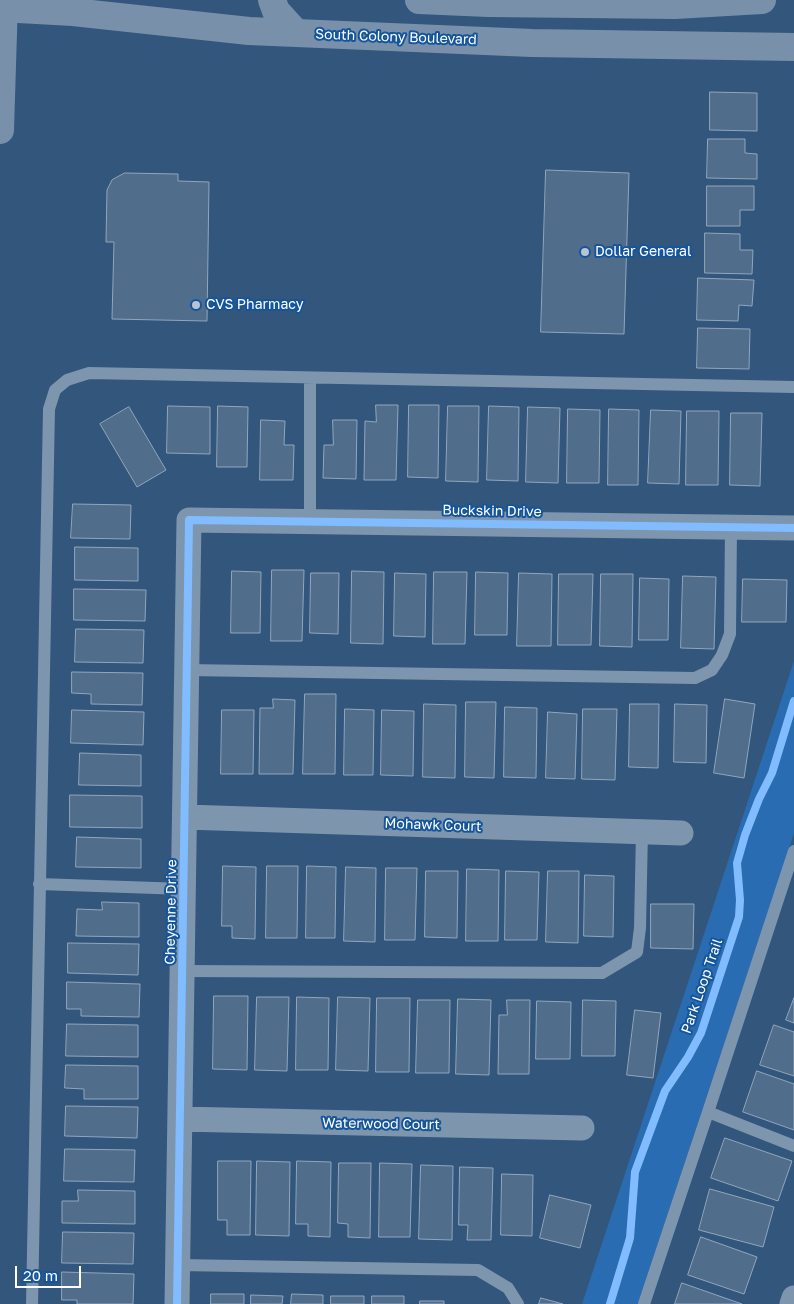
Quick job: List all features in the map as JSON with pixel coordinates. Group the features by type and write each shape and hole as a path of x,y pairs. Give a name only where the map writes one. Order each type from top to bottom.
{"main road":[{"path":"272,0 276,11 296,33"},
{"path":"420,0 675,6 762,0"},
{"path":"486,40 488,3"},
{"path":"0,130 2,6"},
{"name":"South Colony Boulevard","path":"2,6 249,31 532,43 794,47"}],"street":[{"name":"Buckskin Drive","path":"189,520 794,528"},
{"name":"Cheyenne Drive","path":"177,1304 189,520"},
{"name":"Mohawk Court","path":"185,816 681,832"},
{"name":"Waterwood Court","path":"180,1119 582,1128"},
{"path":"792,1304 794,1298"}],"lane":[{"path":"32,1304 49,409 54,390 67,380 89,373 794,387"},
{"path":"310,378 310,522"},
{"path":"187,670 695,678 712,670 722,655 730,634 731,527"},
{"path":"182,971 602,973 637,952 640,928 642,832"},
{"path":"644,1304 794,851"},
{"path":"39,884 184,889"},
{"path":"708,1112 794,1146"},
{"path":"178,1264 478,1270 508,1288 518,1304"}],"shaded area":[{"path":"794,661 794,833 638,1304 582,1304"}],"building":[{"path":"710,92 757,93 757,131 710,130"},
{"path":"708,139 745,139 745,153 757,154 757,179 707,178"},
{"name":"Dollar General","path":"546,170 629,173 624,334 541,332"},
{"name":"CVS Pharmacy","path":"125,173 178,174 178,181 209,182 207,321 112,319 114,242 106,242 107,190 112,180"},
{"path":"707,186 754,186 754,210 740,210 740,226 707,226"},
{"path":"705,233 740,234 740,250 753,250 752,274 705,273"},
{"path":"698,278 754,280 752,306 739,305 738,321 697,320"},
{"path":"698,328 750,329 749,369 697,368"},
{"path":"376,405 398,405 396,480 364,480 365,421 376,422"},
{"path":"409,405 439,405 438,478 408,477"},
{"path":"168,406 210,407 210,454 167,453"},
{"path":"218,406 248,407 247,467 217,467"},
{"path":"448,406 479,406 478,482 446,481"},
{"path":"489,406 519,407 518,481 487,480"},
{"path":"129,407 166,470 137,487 100,424"},
{"path":"528,407 560,408 558,483 526,482"},
{"path":"568,409 600,410 599,483 567,483"},
{"path":"609,409 639,410 638,485 608,485"},
{"path":"651,410 681,411 679,484 648,483"},
{"path":"687,411 719,411 718,485 686,485"},
{"path":"731,413 762,413 760,486 730,485"},
{"path":"261,420 285,421 284,445 294,445 293,480 260,480"},
{"path":"333,420 357,420 356,479 323,478 324,445 333,445"},
{"path":"73,504 131,505 130,539 71,538"},
{"path":"75,547 138,548 138,581 75,580"},
{"path":"272,570 304,570 302,641 271,641"},
{"path":"232,571 261,572 260,633 231,633"},
{"path":"352,571 384,572 383,644 351,643"},
{"path":"434,572 467,572 465,644 433,644"},
{"path":"476,572 508,573 507,635 475,635"},
{"path":"311,573 339,573 338,634 310,633"},
{"path":"395,573 426,574 425,637 394,636"},
{"path":"519,573 552,574 551,646 517,646"},
{"path":"559,574 593,574 591,645 558,645"},
{"path":"601,574 633,574 632,647 600,646"},
{"path":"683,576 716,577 714,649 681,648"},
{"path":"640,578 669,579 668,640 639,640"},
{"path":"743,579 787,580 786,622 742,622"},
{"path":"74,589 146,590 145,621 74,620"},
{"path":"76,629 144,630 143,663 75,662"},
{"path":"72,672 143,673 142,705 91,704 91,694 72,693"},
{"path":"305,694 336,694 335,774 303,774"},
{"path":"273,699 295,700 293,774 259,774 260,708 273,708"},
{"path":"725,699 755,704 744,778 714,773"},
{"path":"466,702 496,702 494,778 465,777"},
{"path":"424,704 456,705 455,778 423,777"},
{"path":"630,704 659,704 658,768 629,767"},
{"path":"675,704 707,705 706,763 674,762"},
{"path":"505,707 537,708 536,778 504,777"},
{"path":"345,709 374,710 373,775 344,775"},
{"path":"583,709 617,709 615,780 582,779"},
{"path":"72,710 144,712 143,745 71,743"},
{"path":"222,710 254,710 253,774 221,774"},
{"path":"382,710 414,711 413,776 381,775"},
{"path":"548,712 577,714 575,779 546,778"},
{"path":"80,753 141,755 141,786 79,785"},
{"path":"70,795 142,796 142,828 70,827"},
{"path":"77,837 141,839 141,868 76,867"},
{"path":"223,866 256,867 255,939 232,938 232,926 222,926"},
{"path":"267,866 298,866 297,938 266,938"},
{"path":"307,866 336,867 335,938 306,938"},
{"path":"346,867 376,868 375,942 344,941"},
{"path":"386,868 417,868 415,940 385,940"},
{"path":"467,869 499,870 498,941 466,941"},
{"path":"426,871 458,871 457,938 425,937"},
{"path":"506,871 539,872 537,940 505,940"},
{"path":"548,871 579,871 578,943 546,942"},
{"path":"585,875 614,876 613,937 584,936"},
{"path":"102,902 139,903 139,937 76,936 77,909 102,910"},
{"path":"651,904 694,904 693,949 651,948"},
{"path":"68,943 139,944 138,975 68,973"},
{"path":"67,982 140,984 139,1017 81,1016 81,1009 67,1009"},
{"path":"214,996 248,996 247,1070 213,1069"},
{"path":"257,997 289,997 287,1071 255,1070"},
{"path":"297,997 329,998 328,1070 296,1070"},
{"path":"338,997 370,998 368,1071 336,1070"},
{"path":"377,998 410,998 409,1072 376,1072"},
{"path":"794,998 794,1023 786,1020"},
{"path":"458,999 491,1000 489,1075 456,1074"},
{"path":"418,1000 450,1000 449,1073 416,1073"},
{"path":"507,1000 530,1000 529,1074 498,1074 499,1015 507,1015"},
{"path":"583,1000 616,1001 615,1056 582,1056"},
{"path":"537,1001 571,1002 570,1059 536,1059"},
{"path":"635,1010 661,1013 653,1078 627,1075"},
{"path":"67,1024 138,1025 138,1057 66,1056"},
{"path":"774,1025 794,1032 794,1076 760,1065"},
{"path":"66,1065 138,1066 138,1099 84,1099 84,1089 65,1088"},
{"path":"757,1071 794,1084 794,1130 743,1112"},
{"path":"66,1106 138,1107 137,1138 65,1136"},
{"path":"725,1138 792,1161 778,1201 711,1178"},
{"path":"65,1149 135,1150 134,1182 64,1181"},
{"path":"218,1161 251,1161 250,1235 227,1235 227,1220 218,1220"},
{"path":"257,1161 290,1162 289,1236 256,1235"},
{"path":"297,1161 331,1162 330,1237 308,1236 308,1224 296,1224"},
{"path":"339,1163 371,1163 370,1238 348,1237 348,1224 338,1223"},
{"path":"380,1163 412,1164 410,1237 379,1237"},
{"path":"421,1165 453,1166 452,1240 419,1239"},
{"path":"460,1167 493,1168 491,1240 467,1240 468,1225 459,1225"},
{"path":"502,1174 533,1175 532,1236 501,1235"},
{"path":"710,1189 774,1207 763,1247 699,1230"},
{"path":"78,1190 135,1191 135,1224 62,1223 62,1201 78,1201"},
{"path":"550,1195 591,1205 580,1248 540,1238"},
{"path":"63,1232 134,1233 133,1264 62,1263"},
{"path":"701,1237 757,1257 744,1294 688,1275"},
{"path":"62,1272 134,1274 133,1304 77,1304 77,1300 62,1300"},
{"path":"682,1283 742,1304 675,1304"},
{"path":"211,1294 244,1294 244,1304 211,1304"},
{"path":"292,1294 323,1295 323,1304 291,1304"},
{"path":"251,1295 283,1296 282,1304 251,1304"},
{"path":"331,1296 364,1296 364,1304 331,1304"},
{"path":"372,1296 404,1296 404,1304 372,1304"},
{"path":"541,1298 563,1304 539,1304"},
{"path":"420,1301 444,1301 444,1304 420,1304"}],"cycle path":[{"path":"177,1304 189,520 794,528"},
{"name":"Park Loop Trail","path":"610,1304 630,1238 635,1172 665,1091 688,1057 701,1033 739,917 740,900 737,863 745,835 759,799 772,773 794,701"}],"place":[{"name":"Dollar General","path":"585,252"},
{"name":"CVS Pharmacy","path":"196,305"}]}
